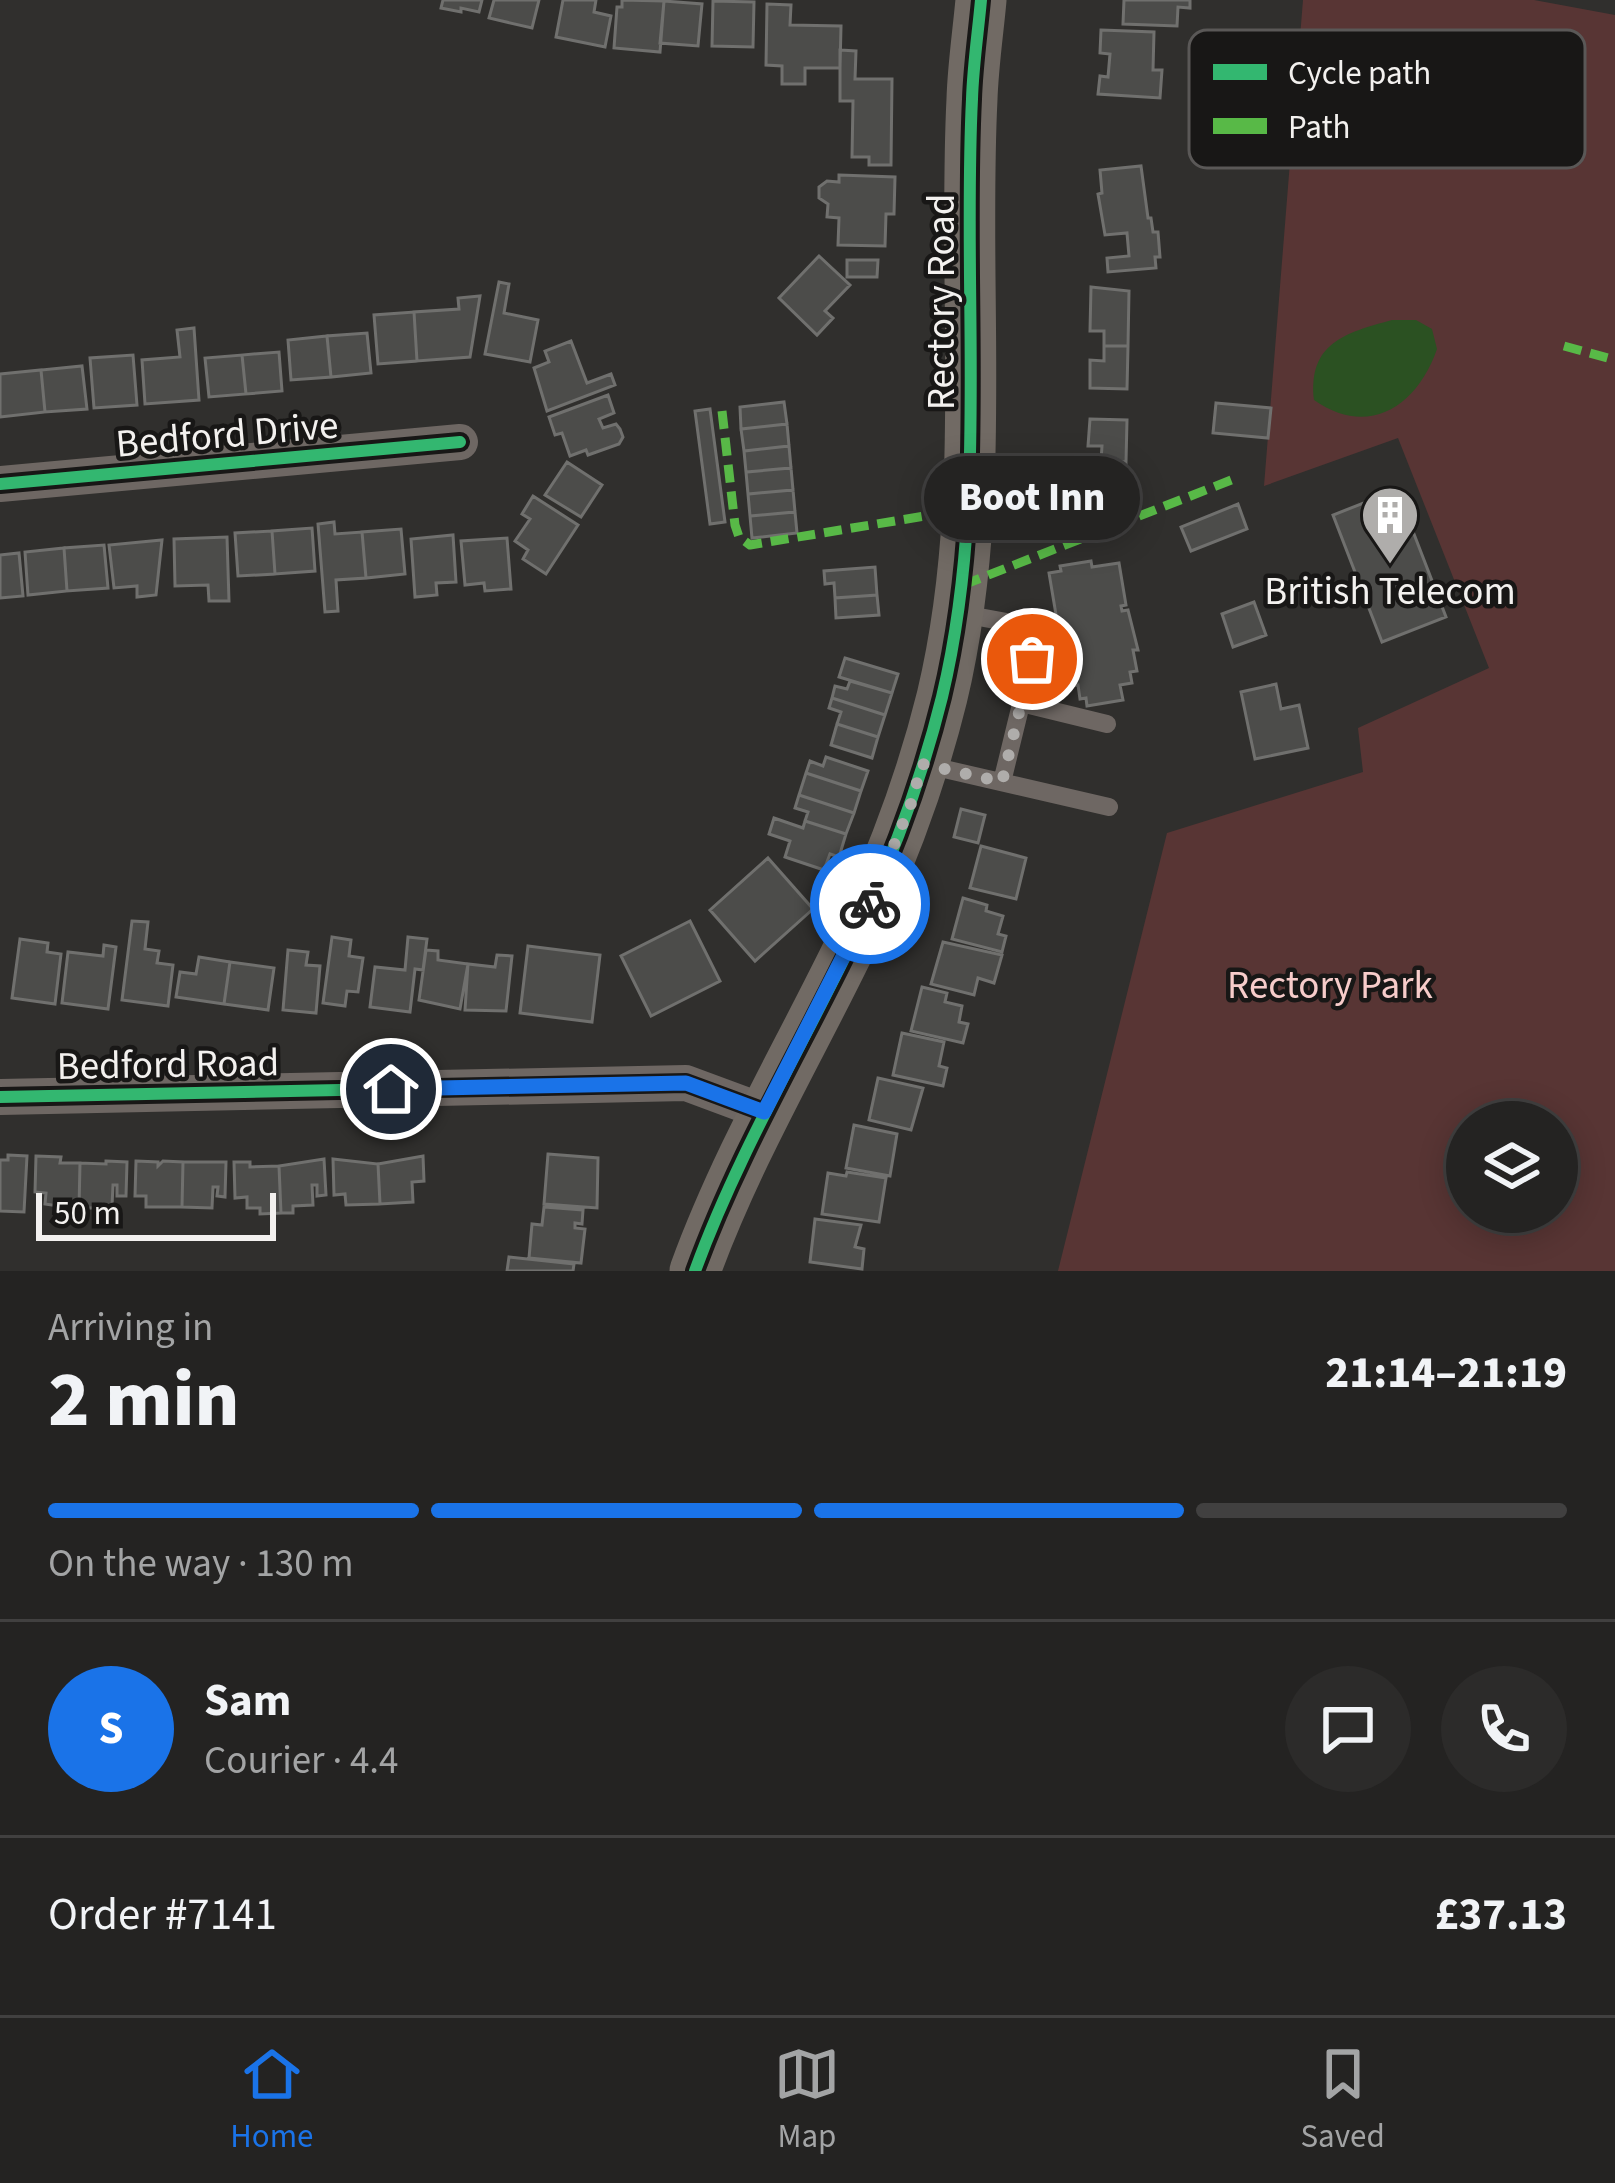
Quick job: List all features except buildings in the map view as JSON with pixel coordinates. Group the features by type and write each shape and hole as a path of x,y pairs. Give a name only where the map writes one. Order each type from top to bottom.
{"street":[{"name":"Rectory Road","path":"695,1271 723,1197 867,911 912,801 942,696 963,585 970,443 971,99 981,0"},
{"name":"Bedford Drive","path":"0,484 460,442"},
{"name":"Bedford Road","path":"0,1097 686,1083 764,1112"}],"lane":[{"path":"957,613 1022,625 1032,659 1002,782"},
{"path":"1022,703 1107,724"},
{"path":"922,764 1108,807"}],"green space":[{"name":"Rectory Park","path":"1303,0 1534,0 1615,15 1615,1271 1058,1271 1167,833 1363,772 1358,728 1489,668 1398,438 1264,486 1290,168 1585,168 1585,30 1301,30"}],"shaded area":[{"path":"1392,320 1416,320 1432,329 1437,349 1404,401 1371,416 1353,416 1314,400 1317,365 1324,353 1345,336"}],"marked path":[{"path":"1564,346 1615,360"},
{"path":"722,411 735,525 739,537 750,545 967,509"},
{"path":"963,585 1239,477"}],"cycle path":[{"path":"695,1271 733,1179 878,885 919,779 942,697 956,623 970,474 970,174 981,0"},
{"path":"0,484 460,442"},
{"path":"0,1097 686,1083 764,1112"}],"way so far":[{"path":"870,904 922,764 1002,782 1032,659"}],"place":[{"name":"British Telecom","path":"1390,566"},
{"name":"Boot Inn","path":"1032,659"}],"route":[{"path":"391,1089 686,1083 764,1112 870,904"}]}
